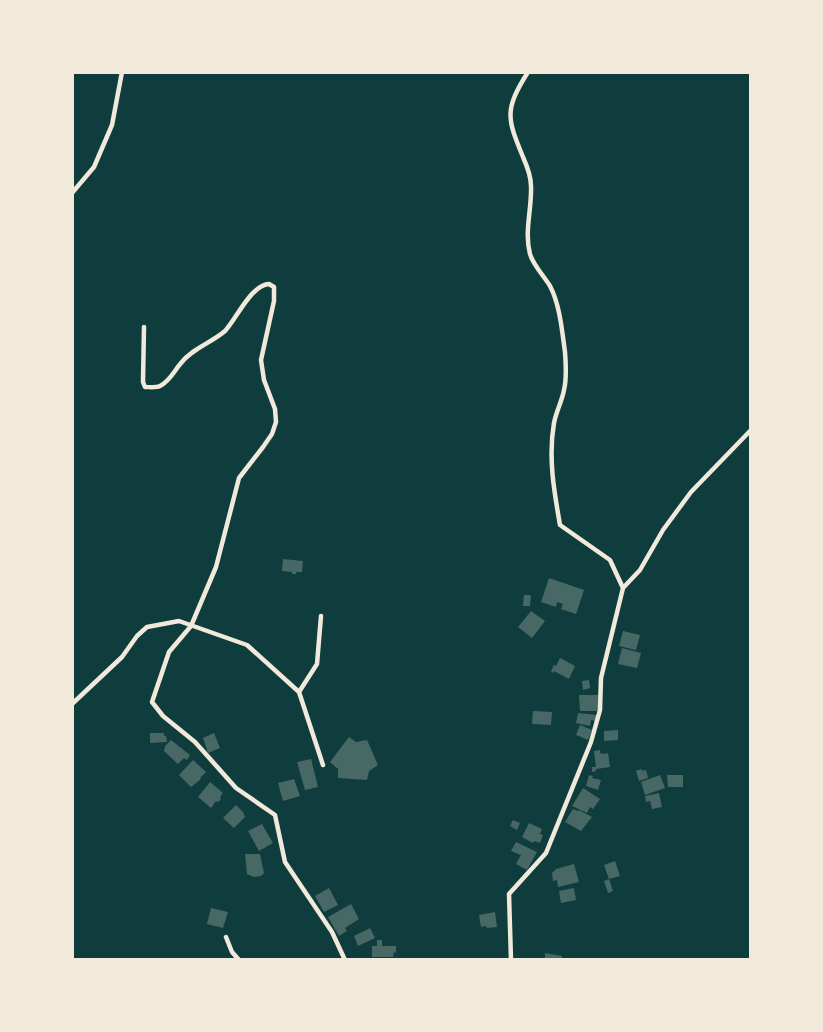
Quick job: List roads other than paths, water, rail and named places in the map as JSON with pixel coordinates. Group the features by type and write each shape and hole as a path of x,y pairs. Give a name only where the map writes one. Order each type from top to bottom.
{"street":[{"path":"72,193 94,167 112,125 122,72"},
{"path":"528,72 515,92 510,118 511,128 527,166 532,184 527,226 530,255 556,300 565,353 566,373 564,390 554,421 552,438 553,480 560,525 610,560 623,588"},
{"path":"144,327 143,382 145,387 158,387 169,380 182,362 195,350 226,330 251,296 264,284 274,287 274,301 261,360 264,380 275,409 276,422 272,434 239,478 216,567 192,626 169,652 152,702 162,716 196,742 236,788 275,815 286,862 332,932 345,960"},
{"path":"511,960 509,894 546,853 590,742 600,710 601,678 623,588 640,570 663,530 691,492 750,431"},
{"path":"300,692 317,664 322,616"},
{"path":"72,704 122,657 137,636 147,627 179,621 247,646 300,692 323,765"},
{"path":"226,937 232,952 238,960"}]}
